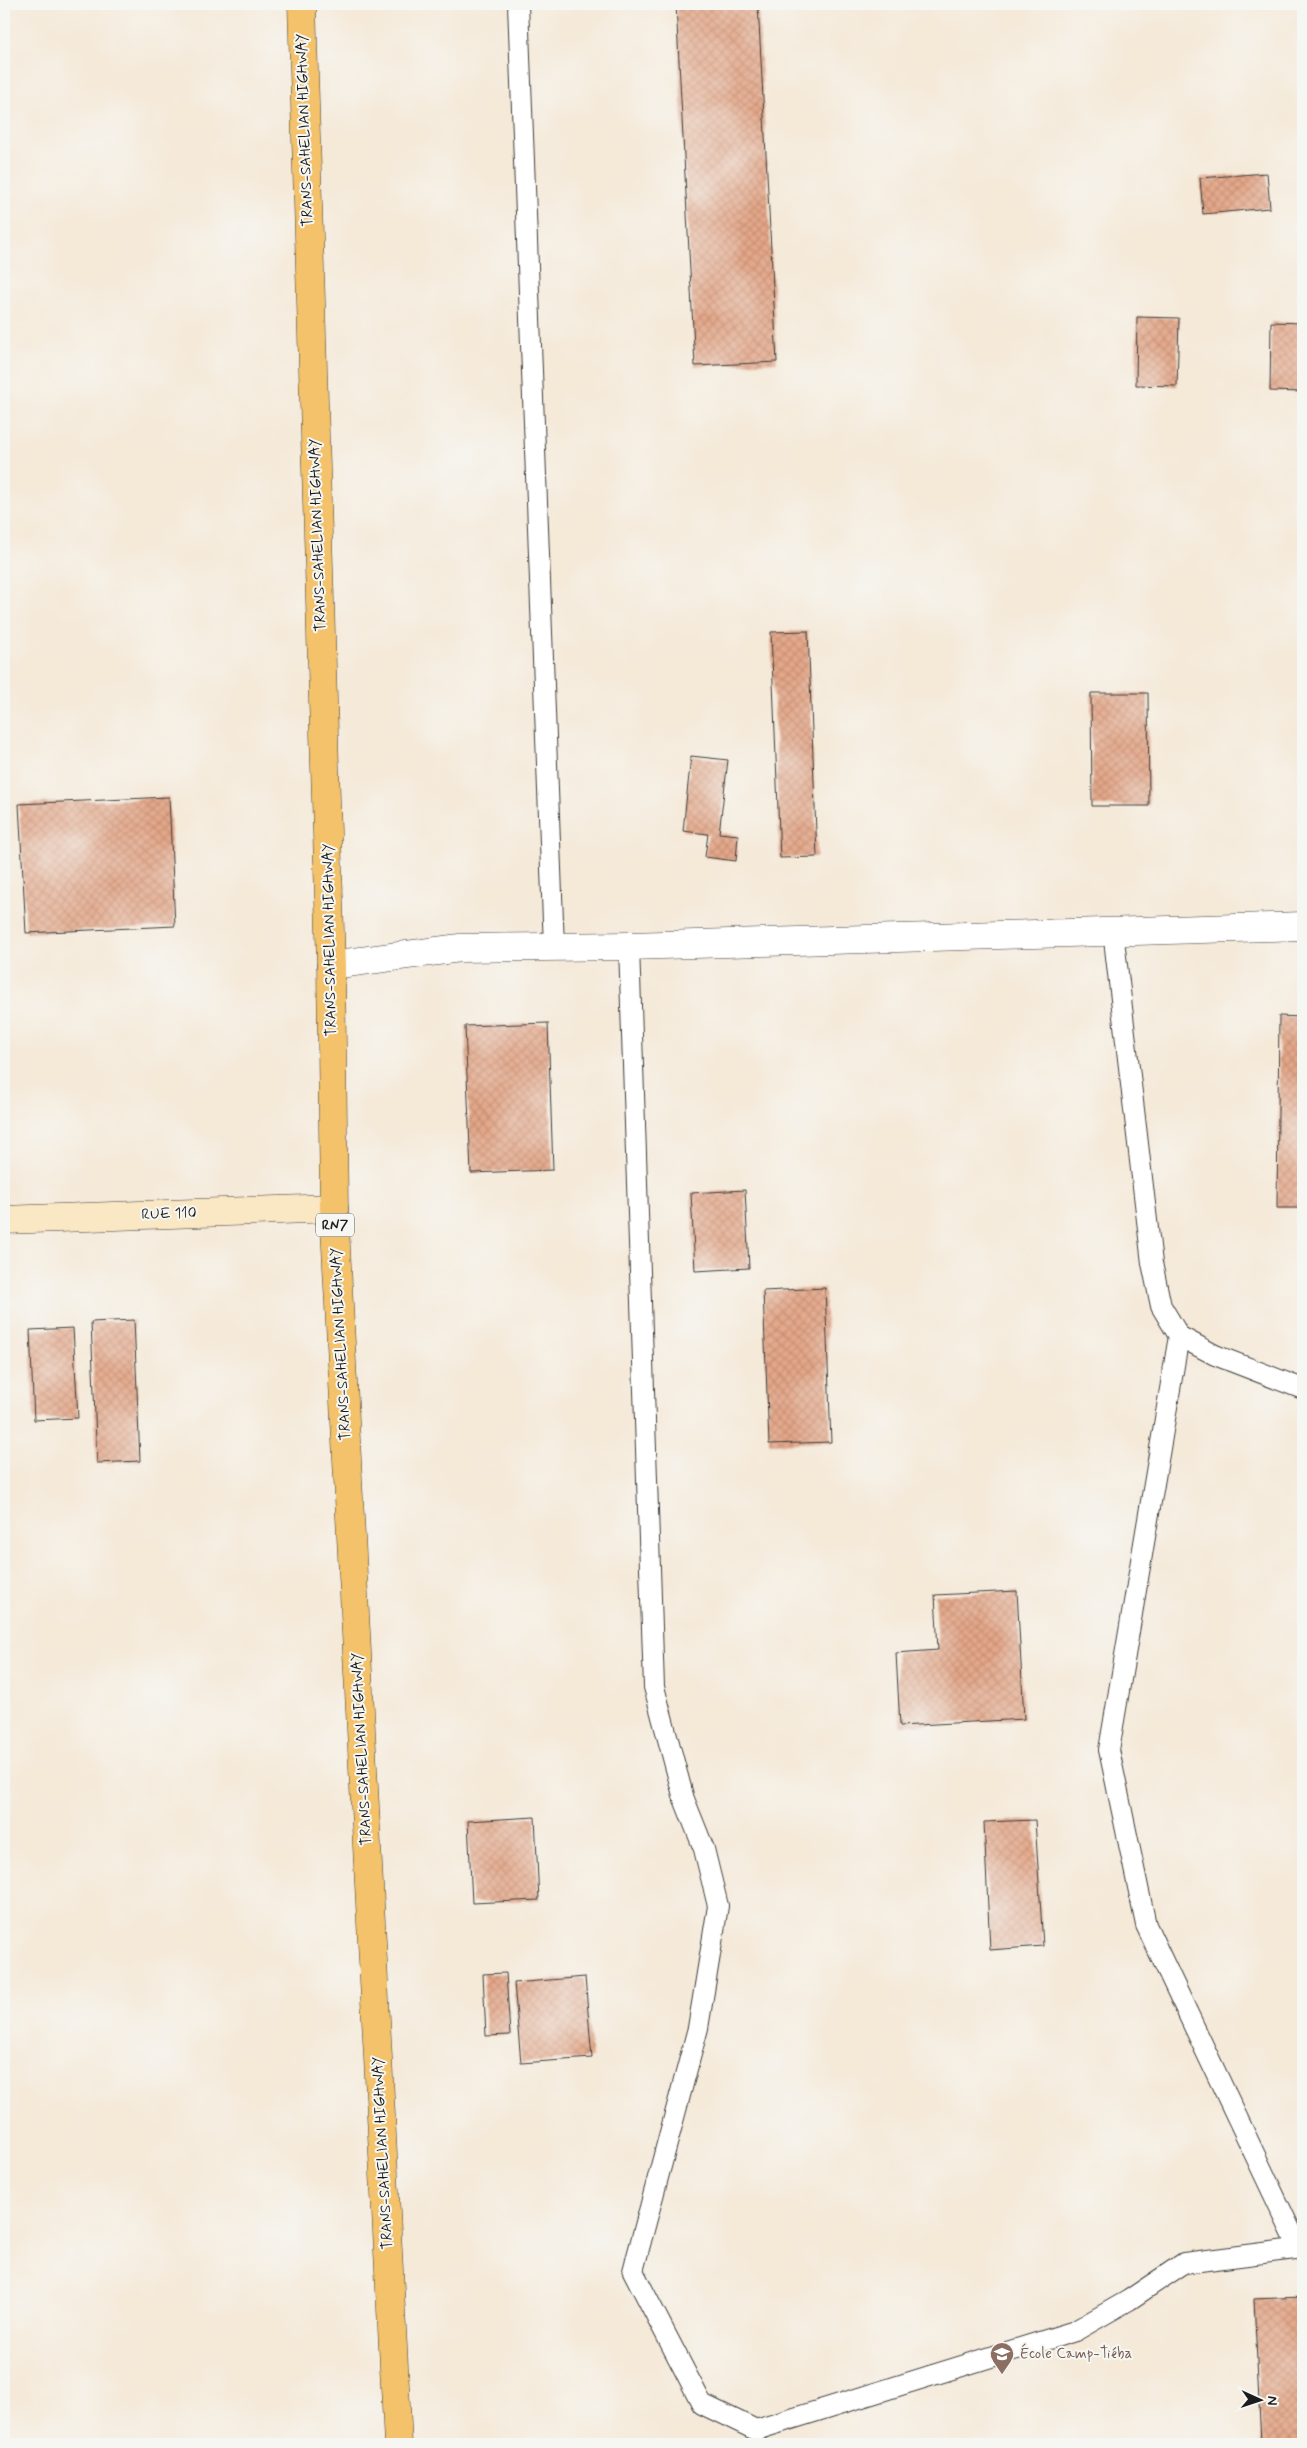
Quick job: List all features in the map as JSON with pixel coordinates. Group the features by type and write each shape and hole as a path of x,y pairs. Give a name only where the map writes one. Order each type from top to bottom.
{"highway":[{"name":"TRANS-SAHELIAN HIGHWAY","path":"302,4 331,965 334,1208 398,2444"}],"street":[{"path":"331,965 460,948 629,946 1303,926"},
{"name":"RUE 110","path":"4,1220 334,1208"}],"lane":[{"path":"518,4 554,947"},
{"path":"1113,931 1152,1264 1161,1306 1179,1336 1215,1355 1303,1389"},
{"path":"629,946 654,1687 684,1799 704,1849 718,1906 698,2028 633,2271 702,2404 756,2430 1075,2330 1129,2300 1184,2263 1301,2248 1146,1925 1109,1750 1179,1336"}],"building":[{"path":"676,4 758,4 777,362 695,366"},
{"path":"1267,173 1270,208 1203,214 1200,178"},
{"path":"1137,317 1179,318 1177,386 1136,385"},
{"path":"1271,322 1303,323 1303,392 1270,391"},
{"path":"808,631 817,857 780,858 771,632"},
{"path":"1091,693 1148,693 1149,806 1092,806"},
{"path":"691,756 728,760 719,833 738,835 736,861 705,857 708,834 683,831"},
{"path":"169,797 175,926 26,933 19,804"},
{"path":"1279,1016 1303,1017 1303,1208 1277,1208"},
{"path":"548,1023 553,1170 471,1173 465,1026"},
{"path":"745,1190 749,1268 695,1271 691,1193"},
{"path":"825,1288 831,1442 769,1444 763,1291"},
{"path":"134,1320 140,1461 97,1463 91,1322"},
{"path":"73,1328 78,1418 34,1420 30,1330"},
{"path":"1017,1591 1024,1719 900,1726 896,1653 938,1650 935,1595"},
{"path":"535,1817 539,1900 472,1903 468,1821"},
{"path":"1035,1820 1043,1946 990,1950 984,1822"},
{"path":"506,1973 510,2035 486,2036 483,1974"},
{"path":"585,1977 592,2058 521,2063 514,1983"},
{"path":"1303,2297 1303,2444 1261,2444 1254,2299"}],"place":[{"name":"École Camp-Tiéba","path":"1002,2375"}]}
